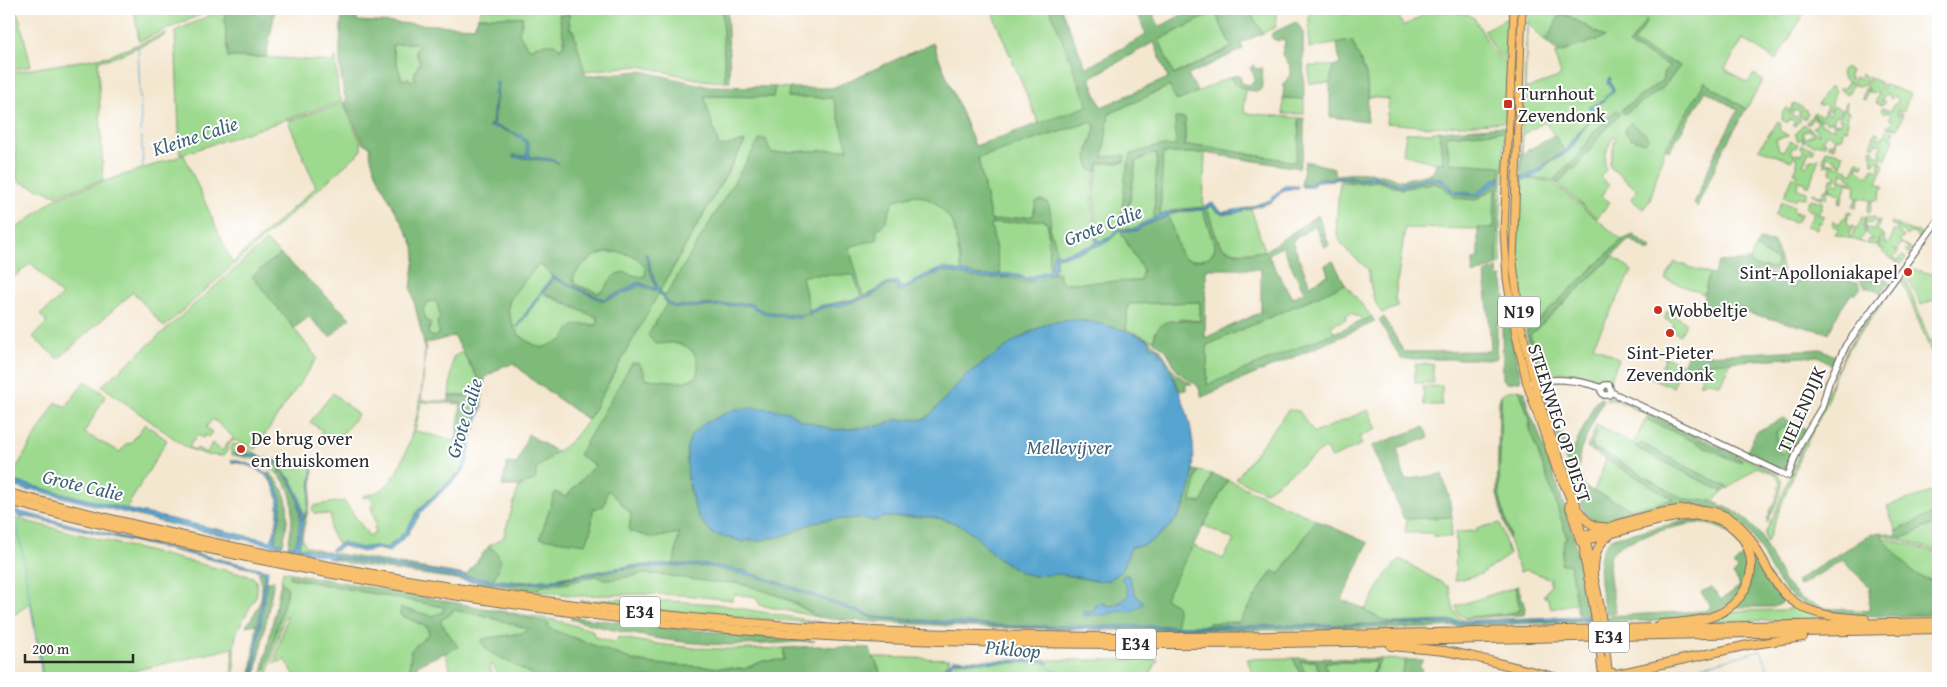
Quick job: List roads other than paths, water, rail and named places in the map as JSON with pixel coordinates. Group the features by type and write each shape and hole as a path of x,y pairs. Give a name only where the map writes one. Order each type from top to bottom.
{"highway":[{"path":"1556,467 1585,537 1585,561"},
{"name":"E34","path":"9,493 193,539 367,574 511,597 590,607 763,624 973,635 1102,637 1339,635 1938,622"},
{"name":"E34","path":"9,501 192,546 394,586 512,604 673,623 835,636 989,643 1205,644 1377,642 1938,629"},
{"path":"1579,511 1585,520 1593,526 1612,530 1664,512 1684,509 1720,513 1738,524 1750,536 1779,588 1797,604 1820,614 1887,623"},
{"path":"1585,537 1685,516 1711,518 1724,522 1737,531 1747,545 1751,559 1751,575 1747,585 1734,604 1726,610 1716,615 1690,621 1638,625 1620,629"},
{"path":"1594,570 1594,559 1599,548 1612,530"},
{"path":"1603,659 1607,676 1748,645 1841,632"},
{"path":"1377,642 1388,646 1446,651 1558,678"},
{"path":"1623,678 1632,671"}],"main road":[{"name":"STEENWEG OP DIEST","path":"1513,123 1514,9"},
{"name":"STEENWEG OP DIEST","path":"1522,9 1504,231 1511,308 1547,446 1572,512 1596,605"},
{"name":"STEENWEG OP DIEST","path":"1530,383 1579,511 1594,570 1596,605"},
{"name":"N19","path":"1596,605 1603,659"}],"street":[{"name":"TIELENDIJK","path":"1530,383 1552,379 1566,379 1602,388 1604,385 1610,385 1611,392 1788,476 1801,442 1822,407 1830,378 1846,345 1938,220"}],"water":[{"path":"1609,77 1611,78 1610,83 1613,86 1614,91 1592,110 1589,122 1569,151 1549,163 1534,176 1521,180 1521,176 1533,173 1568,149 1573,138 1585,127 1589,119 1589,107 1599,103 1613,89 1607,84"},
{"path":"496,81 498,84 493,125 523,136 529,145 530,157 554,159 558,163 513,157 513,155 527,156 526,143 509,132 489,127 489,125 492,125"},
{"path":"1372,175 1399,184 1428,177 1442,178 1455,191 1476,194 1493,180 1500,178 1500,182 1479,196 1454,194 1441,181 1426,180 1402,187 1375,178 1358,181 1350,178 1317,182 1311,187 1302,187 1302,185 1310,185 1319,178 1350,176 1359,179"},
{"path":"1284,186 1298,186 1298,188 1284,190 1272,202 1236,213 1222,214 1211,206 1203,210 1173,212 1168,216 1143,226 1137,231 1120,231 1109,240 1097,246 1074,254 1056,256 1054,272 1028,281 1012,276 984,279 944,271 927,277 902,291 898,291 895,284 885,286 872,296 841,306 824,307 808,315 808,312 822,305 842,303 870,295 883,285 898,281 899,288 902,288 925,275 944,268 983,276 1012,273 1026,278 1050,270 1054,253 1062,254 1096,244 1096,236 1099,242 1108,238 1119,229 1135,229 1143,223 1171,211 1201,208 1212,203 1223,212 1247,208 1270,200"},
{"path":"645,254 647,254 653,276 660,291 675,306 748,303 773,313 805,315 798,318 768,315 748,305 675,308 668,304 658,292 639,285 627,292 603,301 553,278 518,327 516,327 552,276 603,299 638,282 656,289"},
{"name":"Mellevijver","path":"1075,320 1103,324 1125,330 1150,342 1151,348 1154,346 1161,351 1158,355 1163,355 1165,358 1188,417 1191,432 1194,464 1188,495 1182,509 1173,522 1155,539 1140,546 1131,547 1122,571 1109,580 1100,581 1060,574 1034,576 1022,573 995,556 962,526 947,520 931,517 884,517 874,521 861,518 823,520 780,537 743,542 714,535 699,518 688,480 687,447 692,434 705,423 735,409 765,408 790,412 800,420 835,430 879,426 896,420 925,419 966,375 1016,340 1049,323"},
{"path":"481,405 483,406 472,436 468,462 463,472 422,511 408,534 389,552 377,549 362,552 343,546 335,551 330,550 343,542 358,548 377,546 387,548 406,531 419,509 461,471 466,460 470,434"},
{"path":"233,453 258,455 273,462 297,460 310,465 300,462 274,463 287,475 296,488 301,503 302,520 308,509 303,523 299,547 333,553 332,555 334,556 479,578 521,582 566,578 629,566 712,565 745,571 875,617 1012,626 1391,624 1590,616 1591,619 1458,624 1221,628 1076,629 958,625 872,618 761,578 711,567 628,568 553,582 510,584 470,580 334,558 329,559 325,556 288,549 288,546 295,546 298,533 300,521 297,496 285,474 275,466 256,457"},
{"path":"232,460 258,468 272,479 277,487 281,505 275,542 283,544 282,547 178,526 30,489 29,491 9,484 9,480 126,509 271,541 278,513 278,500 275,489 269,479 260,471 247,465 231,462"},
{"path":"310,465 312,467 313,473 308,507 312,470"},
{"path":"9,509 268,570 254,678 252,678 265,572 23,516 22,518 17,516 18,514 9,512"},
{"path":"1124,575 1128,575 1136,596 1143,601 1142,605 1132,612 1121,611 1103,615 1083,615 1084,611 1092,612 1099,602 1110,606 1118,604 1129,596 1126,585 1121,579"},
{"path":"954,659 1044,660 1048,663 955,661 942,678 939,678"}],"waterway":[{"name":"Kleine Calie","path":"138,46 143,168"},
{"name":"Grote Calie","path":"19,520 18,527 41,678"},
{"name":"Pikloop","path":"1661,678 1761,650 1771,678"},
{"name":"Pikloop","path":"975,660 1014,661"},
{"name":"Pikloop","path":"1047,664 1052,671 1083,673 1088,678"}],"place":[{"name":"Turnhout Zevendonk","path":"1508,104"},
{"name":"Sint-Apolloniakapel","path":"1908,272"},
{"name":"Wobbeltje","path":"1658,310"},
{"name":"Sint-Pieter Zevendonk","path":"1670,333"},
{"name":"De brug over en thuiskomen","path":"241,449"}]}
